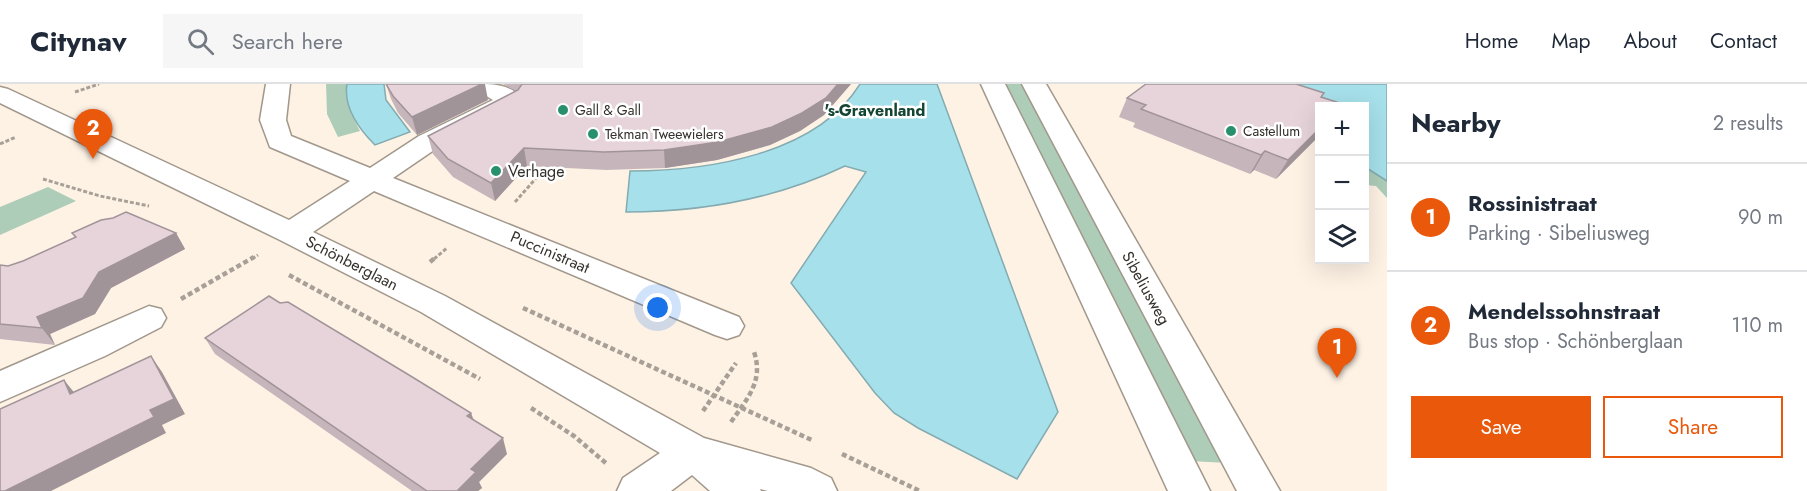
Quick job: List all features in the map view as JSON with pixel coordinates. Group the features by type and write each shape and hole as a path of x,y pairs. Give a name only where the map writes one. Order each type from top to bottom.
{"street":[{"name":"Puccinistraat","path":"278,84 273,120 279,141 479,222 733,331"},
{"path":"291,232 428,142 511,100 491,89 488,84"},
{"path":"993,84 1190,491"},
{"name":"Sibeliusweg","path":"1034,84 1259,491"},
{"name":"Schönberglaan","path":"0,94 291,232 434,304 693,452 740,491"},
{"path":"0,387 92,347 149,318"},
{"path":"641,489 693,452"},
{"name":"Schönberglaan","path":"693,452 796,481 816,491"}],"path":[{"path":"69,94 99,84"},
{"path":"0,144 18,136"},
{"path":"479,222 514,203 549,163"},
{"path":"43,179 100,196 149,206 159,211"},
{"path":"149,318 256,256 291,232"},
{"path":"245,251 266,262"},
{"path":"287,274 482,380"},
{"path":"693,452 697,419 715,395 742,350 733,331"},
{"path":"693,452 725,430 758,382 759,362 751,347 733,331"},
{"path":"530,408 574,436 603,462 641,489"}],"green space":[{"path":"326,84 347,84 350,111 360,131 338,137 327,114"},
{"path":"1003,84 1024,84 1228,463 1189,461"},
{"path":"1369,170 1387,181 1387,198 1376,186 1369,185"},
{"path":"48,187 76,201 0,235 0,207"}],"water":[{"path":"347,84 384,84 386,100 410,132 375,145 358,125 350,110 346,93"},
{"path":"860,84 937,84 1058,412 1017,479 918,428 894,413 875,393 791,283 866,172 845,166 792,187 738,201 683,209 626,212 630,171 692,167 725,162 788,143 816,128 841,108"},
{"path":"1234,84 1387,84 1387,181 1369,170 1369,102 1315,102 1315,105"}],"building":[{"path":"386,84 482,84 412,117 393,96"},
{"path":"522,84 838,84 826,98 802,113 772,127 718,142 664,150 604,152 524,148 491,183 448,159 428,136 518,90"},
{"name":"Castellum","path":"1146,84 1296,84 1324,93 1321,97 1337,102 1315,102 1315,133 1288,160 1265,151 1261,155 1141,109 1146,105 1127,98"},
{"path":"126,212 176,233 99,272 83,298 37,317 42,328 0,324 0,265 8,266 23,261 76,237 72,233"},
{"path":"269,296 280,303 288,302 409,375 471,413 467,416 503,438 471,469 476,472 457,491 427,491 205,338"},
{"path":"151,356 174,399 150,410 154,417 5,491 0,491 0,409 64,380 70,394"}],"place":[{"name":"Gall & Gall","path":"563,110"},
{"name":"Castellum","path":"1231,131"},
{"name":"Tekman Tweewielers","path":"593,134"},
{"name":"Mendelssohnstraat","path":"93,159"},
{"name":"Verhage","path":"496,171"},
{"name":"Rossinistraat","path":"1337,378"}],"district":[{"name":"'s-Gravenland","path":"875,110"}]}
